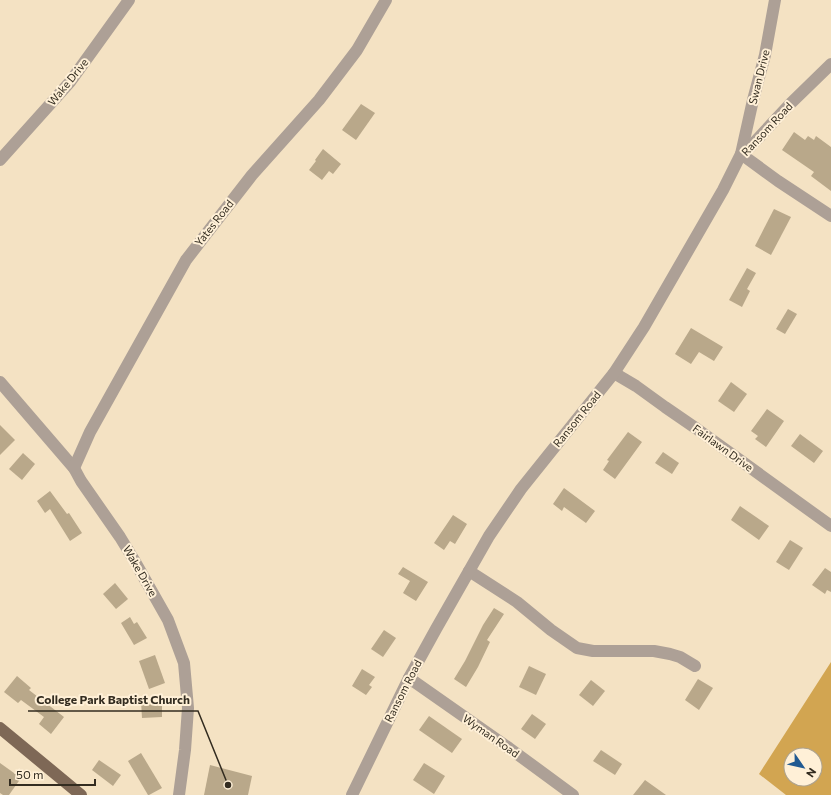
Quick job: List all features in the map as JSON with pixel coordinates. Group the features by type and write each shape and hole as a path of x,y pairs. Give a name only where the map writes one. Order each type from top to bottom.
{"main road":[{"path":"0,728 81,795"}],"street":[{"name":"Wake Drive","path":"0,160 70,82 129,0"},
{"name":"Yates Road","path":"74,468 90,432 186,260 252,175 319,100 357,50 386,0"},
{"name":"Swan Drive","path":"742,154 753,100 765,55 775,0"},
{"name":"Ransom Road","path":"352,795 409,678 489,536 521,489 614,373 644,327 723,190 742,154 831,64"},
{"path":"742,154 778,181 831,216"},
{"name":"Fairlawn Drive","path":"614,373 636,386 697,429 831,526"},
{"name":"Wake Drive","path":"0,382 74,468 81,481 120,537 168,620 184,663 188,708 185,750 179,795"},
{"path":"469,571 517,602 550,630 577,648 593,651 654,652 670,654 680,657 695,666"},
{"name":"Wyman Road","path":"409,678 510,748 572,795"}],"shaded area":[{"path":"831,662 831,795 786,795 759,774"}],"building":[{"path":"361,104 375,113 356,140 342,130"},
{"path":"794,132 805,140 808,136 814,140 816,136 831,147 831,191 811,176 814,172 782,150"},
{"path":"323,149 341,164 333,174 329,171 322,180 309,170"},
{"path":"774,209 791,217 771,255 755,246"},
{"path":"747,268 756,273 747,289 750,291 742,307 729,300"},
{"path":"788,309 797,314 785,334 776,329"},
{"path":"691,328 723,347 714,361 699,352 691,364 675,354"},
{"path":"731,382 747,394 734,412 718,401"},
{"path":"767,409 784,421 766,447 755,439 758,436 751,431"},
{"path":"0,425 15,440 0,455"},
{"path":"628,432 642,442 615,479 603,470 609,461 607,460"},
{"path":"800,434 823,451 814,463 791,446"},
{"path":"663,452 679,463 672,474 655,463"},
{"path":"23,453 35,464 22,480 9,469"},
{"path":"564,488 595,511 586,523 564,507 562,511 553,504"},
{"path":"50,491 67,514 69,513 82,533 70,541 50,509 45,513 37,501"},
{"path":"740,506 769,526 759,540 731,520"},
{"path":"453,515 467,524 455,544 450,541 444,550 434,543"},
{"path":"790,540 803,548 789,570 776,562"},
{"path":"403,567 428,582 416,601 403,593 410,581 398,574"},
{"path":"825,568 831,572 831,592 827,590 825,594 812,585"},
{"path":"115,583 128,599 116,609 103,594"},
{"path":"494,608 504,614 487,640 490,642 466,687 454,679 483,625"},
{"path":"130,617 134,624 137,622 147,638 134,645 121,623"},
{"path":"384,630 396,638 383,657 371,649"},
{"path":"155,655 165,683 149,689 139,661"},
{"path":"529,666 546,674 536,695 519,687"},
{"path":"362,669 375,677 369,685 372,687 366,695 352,686"},
{"path":"17,676 31,688 29,690 64,717 51,734 39,724 44,717 21,700 18,703 4,692"},
{"path":"698,679 713,688 699,710 685,700"},
{"path":"591,680 605,691 593,706 579,695"},
{"path":"141,701 162,701 162,717 142,718"},
{"path":"532,714 546,724 535,739 521,729"},
{"path":"429,716 462,739 452,753 419,730"},
{"path":"601,750 622,764 615,775 593,761"},
{"path":"141,753 162,788 149,795 128,761"},
{"path":"99,760 121,775 113,786 92,770"},
{"path":"0,763 21,778 9,795 3,795 0,793"},
{"path":"424,763 445,776 434,794 413,780"},
{"path":"210,765 252,776 248,795 204,795"},
{"path":"645,780 666,795 633,795"}],"place":[{"name":"College Park Baptist Church","path":"228,785"}]}
